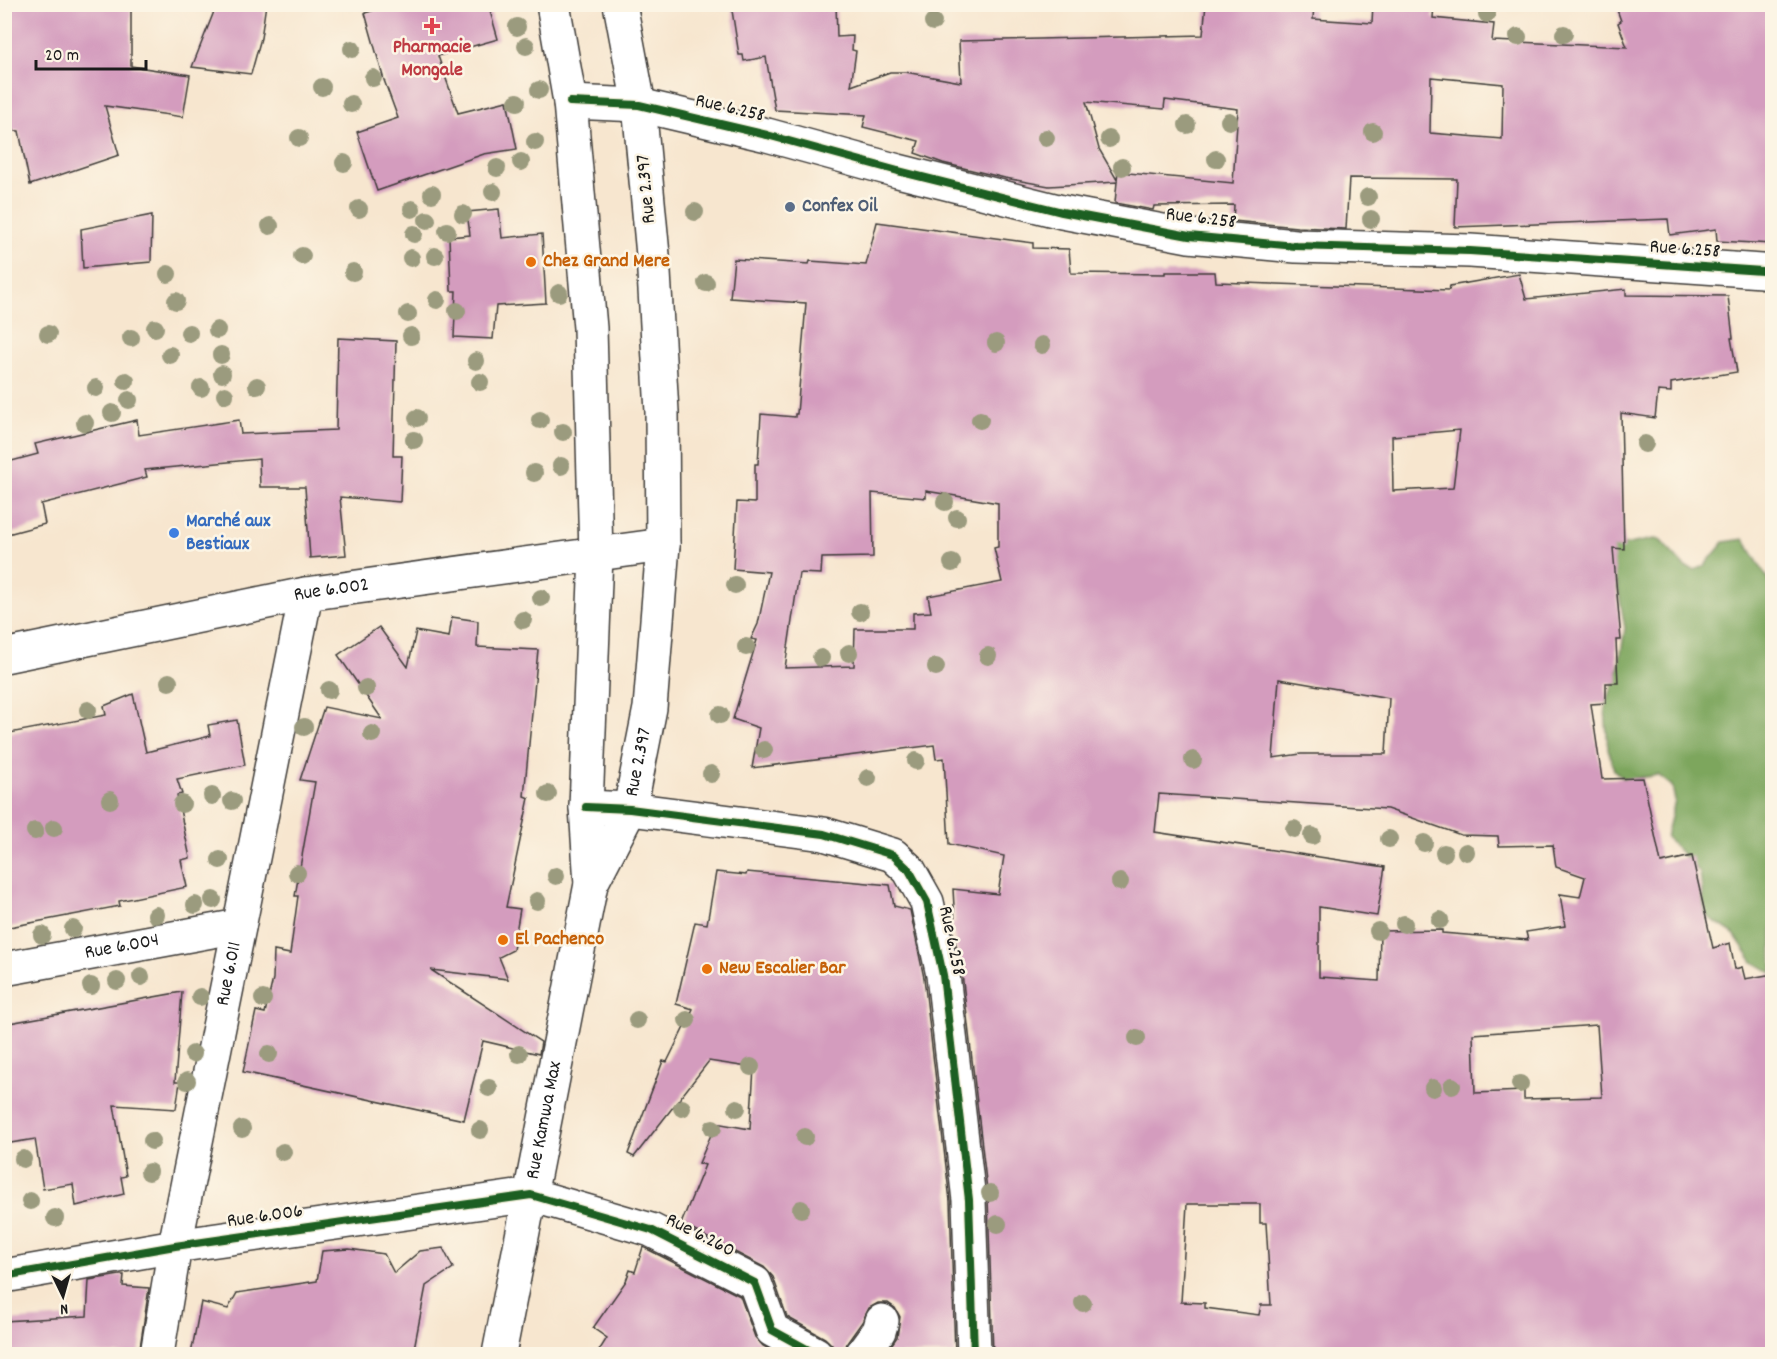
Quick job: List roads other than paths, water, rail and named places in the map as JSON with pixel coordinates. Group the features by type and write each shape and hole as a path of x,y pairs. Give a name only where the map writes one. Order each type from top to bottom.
{"street":[{"path":"553,4 570,102 590,328 596,555 586,807 591,884"},
{"name":"Rue 2.397","path":"591,884 630,809 650,708 663,545 661,401 653,255 639,105 620,4"},
{"name":"Rue 6.258","path":"570,102 639,105 767,135 909,174 1062,212 1189,236 1296,246 1470,251 1773,274"},
{"name":"Rue 6.002","path":"4,656 306,594 663,545"},
{"name":"Rue 6.011","path":"157,1354 175,1246 306,594"},
{"name":"Rue 6.258","path":"586,807 630,809 824,834 893,855 909,870 927,902 943,975 969,1200 974,1354"},
{"name":"Rue Kamwa Max","path":"499,1354 591,884"},
{"name":"Rue 6.004","path":"4,969 239,926"},
{"name":"Rue 6.006","path":"4,1276 175,1246 531,1195"},
{"name":"Rue 6.260","path":"531,1195 651,1230 755,1282 772,1330 816,1354"},
{"path":"862,1354 879,1331 882,1321"}],"place":[{"name":"Pharmacie Mongale","path":"432,26"},
{"name":"Confex Oil","path":"790,207"},
{"name":"Chez Grand Mere","path":"531,262"},
{"name":"Marché aux Bestiaux","path":"174,533"},
{"name":"El Pachenco","path":"503,940"},
{"name":"New Escalier Bar","path":"707,969"}]}
